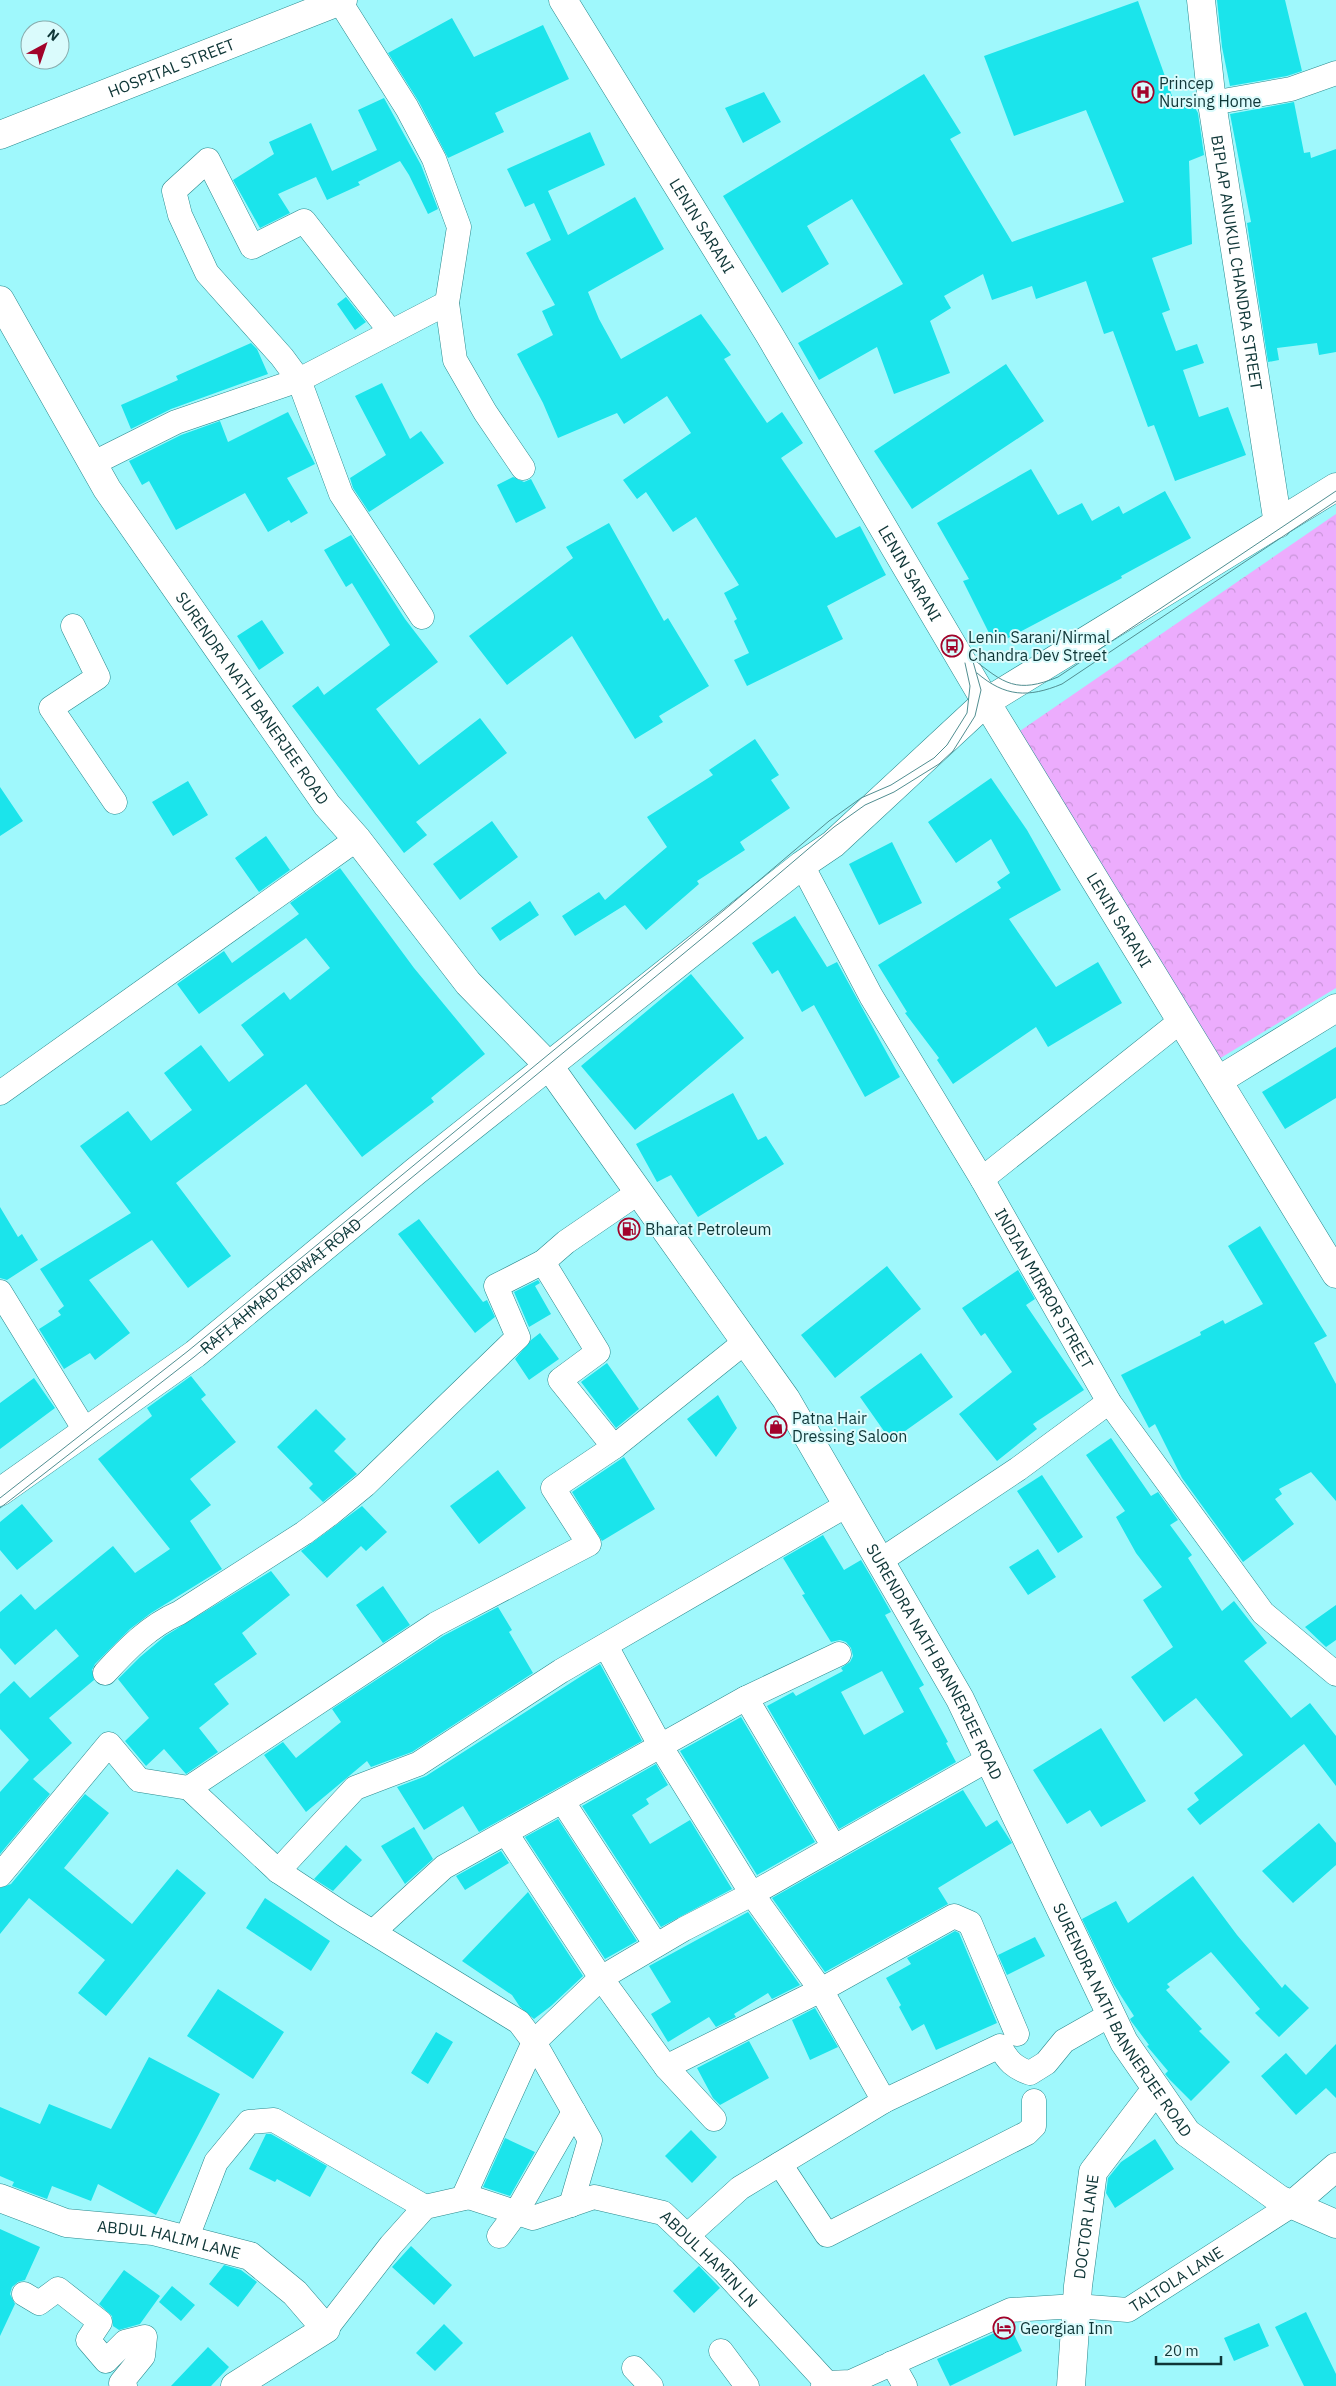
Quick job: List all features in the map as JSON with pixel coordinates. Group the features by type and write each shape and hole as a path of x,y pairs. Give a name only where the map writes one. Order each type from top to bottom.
{"main road":[{"name":"HOSPITAL STREET","path":"0,135 340,0"},
{"name":"LENIN SARANI","path":"563,0 769,334 986,702 1336,1274"},
{"name":"BIPLAP ANUKUL CHANDRA STREET","path":"1201,0 1212,102 1278,524"},
{"name":"SURENDRA NATH BANERJEE ROAD","path":"0,300 107,489 327,805 357,839 468,983 549,1066"},
{"name":"RAFI AHMAD KIDWAI ROAD","path":"0,1492 195,1354 416,1171 802,865 832,844 986,702 1336,487"},
{"path":"1219,1080 1336,1008"},
{"name":"SURENDRA NATH BANNERJEE ROAD","path":"549,1066 786,1399 960,1699 1124,2042 1187,2133 1278,2199 1336,2224"},
{"name":"DOCTOR LANE","path":"1071,2386 1076,2306 1093,2172 1156,2089"},
{"path":"1292,2205 1336,2167"},
{"name":"ABDUL HALIM LANE","path":"0,2198 66,2223 154,2231 250,2256 294,2293 326,2329"},
{"path":"236,2386 326,2329"}],"street":[{"path":"340,0 407,108 434,159 459,227 447,303 455,360 485,412 523,468"},
{"path":"1212,102 1291,89 1336,73"},
{"path":"391,332 304,221 252,248 208,160 174,191 180,215 207,272 282,357 299,380 341,494 422,617"},
{"path":"92,464 176,422 299,380 447,303"},
{"path":"73,626 98,677 51,708 115,802"},
{"path":"0,1093 357,839"},
{"name":"INDIAN MIRROR STREET","path":"802,865 871,996 982,1179 1109,1402 1263,1613 1336,1674"},
{"path":"982,1179 1182,1020"},
{"path":"105,1673 134,1642 167,1618 179,1613 304,1533 365,1485 518,1337 496,1286 543,1262 566,1242 639,1192"},
{"path":"543,1262 598,1352 560,1380 614,1447"},
{"path":"0,1292 86,1432"},
{"path":"189,1788 436,1624 589,1544 553,1488 614,1447 745,1342"},
{"path":"880,1561 1018,1469 1109,1402"},
{"path":"278,1871 355,1788 418,1764 553,1676 847,1505"},
{"path":"606,1646 662,1747 752,1894 821,1990 884,2101"},
{"path":"373,1932 444,1867 662,1747 746,1698 839,1654"},
{"path":"746,1698 834,1847"},
{"path":"0,1875 109,1744 139,1780 189,1788 278,1871 519,2022 534,2042 590,2140 571,2205"},
{"path":"463,2198 534,2042 601,1978 656,1945 752,1894 989,1759"},
{"path":"563,1802 656,1945"},
{"path":"506,1834 601,1978 666,2066 714,2119"},
{"path":"666,2066 821,1990 954,1916 970,1923 1017,2034"},
{"path":"687,2236 740,2188 884,2101 1000,2046 1005,2057 1017,2069 1030,2074 1046,2063 1064,2042 1110,2015"},
{"path":"780,2164 827,2235 1027,2133 1034,2126 1034,2101"},
{"path":"499,2236 516,2213 574,2112"},
{"path":"186,2240 216,2162 249,2122 274,2120 425,2207 391,2245 326,2329"},
{"name":"ABDUL HAMIN LN","path":"425,2207 469,2197 533,2218 594,2197 663,2213 724,2271 825,2385"},
{"name":"TALTOLA LANE","path":"825,2385 851,2382 1011,2310 1076,2306 1128,2310 1292,2205"},
{"path":"24,2294 39,2303 58,2289 100,2322 88,2340 106,2361 125,2342 145,2337 142,2356 121,2383 124,2386"},
{"path":"721,2351 747,2386"},
{"path":"892,2363 905,2386"},
{"path":"634,2368 651,2386"}],"green space":[{"path":"1336,514 1336,988 1214,1062 1017,733"}],"building":[{"path":"1217,0 1285,0 1302,71 1287,76 1230,86 1222,47"},
{"path":"1138,1 1176,107 1191,101 1198,113 1204,155 1189,161 1192,244 1152,258 1170,310 1162,313 1176,351 1197,344 1204,363 1183,370 1199,417 1228,407 1246,455 1175,481 1154,425 1148,427 1113,331 1104,334 1086,281 1036,299 1032,286 992,300 983,274 944,296 951,308 930,321 950,373 894,394 877,347 819,380 798,343 903,284 852,199 807,226 829,264 782,293 723,196 924,74 961,133 950,139 1012,242 1124,202 1086,110 1014,136 984,56"},
{"path":"452,18 474,57 543,25 569,79 495,113 504,132 448,158 419,102 388,53"},
{"path":"764,92 781,122 743,143 725,108"},
{"path":"384,98 421,165 438,209 428,214 400,161 358,182 360,185 327,200 316,177 278,194 290,213 260,228 233,180 274,154 269,142 311,123 332,171 377,150 358,110"},
{"path":"1294,102 1304,153 1310,152 1311,158 1336,149 1336,352 1319,355 1317,343 1277,348 1279,360 1268,362 1247,223 1251,222 1230,114"},
{"path":"590,132 605,165 548,191 568,235 635,197 664,249 588,292 599,319 621,359 701,314 731,355 724,359 767,423 782,412 803,443 781,458 836,538 860,526 886,575 827,606 843,639 747,686 734,660 749,653 734,621 737,619 724,593 739,585 696,517 673,532 646,492 637,499 623,480 691,433 667,396 624,424 617,413 558,438 543,403 517,354 553,335 542,311 555,305 526,253 551,240 534,203 525,207 507,169"},
{"path":"346,297 366,322 355,330 337,304"},
{"path":"251,343 257,349 268,374 171,409 131,429 121,405 178,380 176,376"},
{"path":"1006,364 1044,421 912,509 874,451"},
{"path":"382,383 410,439 421,431 444,463 369,512 353,488 350,478 386,455 355,396"},
{"path":"288,412 315,464 287,478 308,513 291,523 289,520 268,532 245,493 176,530 149,481 142,485 129,461 181,435 220,421 228,442"},
{"path":"1031,469 1058,515 1082,503 1092,521 1119,506 1123,514 1165,491 1191,538 1121,576 1122,578 995,645 963,581 969,579 937,523"},
{"path":"513,477 524,482 531,479 546,508 516,523 497,485"},
{"path":"609,523 664,621 668,618 709,686 659,716 663,722 635,739 572,636 507,685 469,636 573,558 566,547"},
{"path":"351,535 405,619 438,662 376,709 419,765 480,718 507,753 416,822 427,835 404,853 292,706 318,686 324,695 390,645 352,583 346,587 324,550"},
{"path":"262,620 284,653 259,670 237,636"},
{"path":"755,739 779,775 771,780 790,808 740,842 745,850 697,881 699,884 646,930 625,905 575,936 562,916 599,892 605,900 667,847 647,817 713,775 709,770"},
{"path":"991,778 1027,830 1061,890 1009,919 1056,987 1098,962 1122,1003 1048,1047 1036,1027 953,1084 937,1060 939,1058 905,1013 907,1012 878,965 1001,888 997,882 1010,873 991,839 956,863 928,822"},
{"path":"188,781 208,815 173,836 152,802"},
{"path":"0,787 23,821 0,836"},
{"path":"492,821 518,857 460,900 433,864"},
{"path":"266,836 290,870 259,892 235,858"},
{"path":"892,842 922,903 879,925 849,864"},
{"path":"340,868 414,968 485,1054 431,1098 434,1102 362,1157 306,1084 176,1183 231,1256 188,1288 152,1240 89,1280 130,1333 95,1360 90,1353 64,1369 39,1329 61,1315 58,1311 64,1306 40,1269 131,1213 80,1146 128,1111 151,1141 192,1110 164,1073 201,1045 229,1082 264,1055 241,1025 284,992 290,1000 330,968 306,938 199,1014 177,984 224,951 232,963 299,914 290,903"},
{"path":"530,901 539,915 500,941 491,928"},
{"path":"795,916 827,967 837,962 900,1077 865,1097 814,1005 802,1012 778,970 772,974 752,943"},
{"path":"691,974 744,1038 635,1130 581,1066"},
{"path":"1336,1047 1336,1098 1285,1129 1262,1092"},
{"path":"733,1093 758,1140 766,1136 784,1164 698,1217 671,1175 657,1182 636,1144"},
{"path":"0,1207 18,1237 22,1234 38,1260 7,1280 0,1278"},
{"path":"419,1219 483,1302 487,1300 495,1317 475,1333 398,1234"},
{"path":"1260,1226 1327,1336 1314,1343 1336,1384 1336,1501 1311,1472 1279,1489 1282,1494 1275,1499 1294,1524 1243,1562 1182,1478 1155,1424 1149,1428 1121,1375 1201,1335 1200,1332 1223,1320 1225,1324 1263,1304 1228,1246"},
{"path":"887,1266 921,1309 835,1378 801,1335"},
{"path":"1018,1270 1035,1299 1026,1305 1084,1390 1033,1424 1037,1429 997,1461 959,1414 1012,1372 985,1333 981,1336 962,1308"},
{"path":"538,1280 540,1283 535,1286 551,1314 529,1327 514,1292"},
{"path":"540,1333 559,1359 529,1380 515,1359 531,1340"},
{"path":"921,1353 953,1397 891,1441 860,1397"},
{"path":"607,1363 639,1409 616,1428 581,1382"},
{"path":"191,1376 206,1395 201,1399 236,1442 190,1479 211,1505 190,1521 222,1569 151,1613 130,1629 95,1664 92,1670 94,1680 49,1718 72,1743 33,1779 50,1794 0,1854 0,1792 29,1760 0,1729 0,1694 14,1681 30,1698 79,1656 56,1629 15,1665 0,1648 0,1612 21,1594 35,1610 113,1546 135,1573 170,1549 98,1459 152,1416 147,1408"},
{"path":"34,1378 55,1408 0,1449 0,1403"},
{"path":"718,1395 737,1428 716,1457 687,1419"},
{"path":"316,1409 346,1439 334,1451 357,1474 323,1502 309,1488 313,1484 277,1447"},
{"path":"1111,1438 1151,1496 1158,1492 1178,1520 1170,1525 1192,1555 1188,1558 1222,1611 1234,1601 1267,1643 1244,1661 1291,1718 1310,1703 1336,1736 1336,1786 1304,1744 1200,1825 1187,1809 1199,1800 1194,1793 1243,1755 1196,1698 1164,1722 1131,1677 1173,1647 1143,1600 1162,1587 1136,1553 1116,1517 1125,1511 1086,1455"},
{"path":"624,1457 655,1509 602,1541 572,1492"},
{"path":"498,1470 526,1508 479,1544 450,1506"},
{"path":"1042,1475 1083,1537 1058,1553 1017,1491"},
{"path":"22,1504 53,1541 17,1570 0,1550 0,1522"},
{"path":"362,1506 387,1532 366,1551 361,1546 327,1578 301,1551"},
{"path":"823,1535 844,1570 861,1560 891,1612 885,1615 924,1685 919,1688 948,1742 946,1743 956,1762 839,1829 767,1706 793,1692 796,1696 843,1671 841,1668 850,1662 853,1656 851,1648 846,1642 840,1640 831,1642 802,1595 805,1594 783,1558","holes":["882,1671 904,1712 864,1735 841,1692"]},
{"path":"1038,1549 1056,1577 1028,1595 1009,1567"},
{"path":"271,1571 290,1595 242,1633 257,1654 214,1684 229,1704 199,1728 218,1752 186,1774 164,1749 146,1766 125,1741 149,1718 118,1679 165,1636"},
{"path":"383,1586 410,1625 383,1643 356,1605"},
{"path":"1336,1605 1336,1640 1326,1647 1305,1627"},
{"path":"498,1607 512,1630 509,1632 533,1673 412,1752 371,1767 367,1761 306,1812 264,1755 283,1742 296,1758 341,1722 332,1709 443,1636"},
{"path":"600,1664 642,1741 479,1832 463,1806 424,1830 397,1787 426,1776"},
{"path":"741,1717 815,1842 757,1875 680,1751"},
{"path":"1101,1728 1146,1801 1101,1827 1090,1810 1067,1824 1033,1770"},
{"path":"656,1764 668,1785 646,1799 649,1804 632,1815 650,1844 690,1820 732,1889 661,1927 582,1806"},
{"path":"963,1790 986,1827 997,1820 1012,1843 938,1888 948,1904 825,1972 772,1898"},
{"path":"85,1794 109,1813 64,1868 132,1924 177,1869 206,1893 106,2016 78,1993 105,1960 29,1898 0,1934 0,1888 11,1884"},
{"path":"558,1819 637,1941 605,1959 525,1837"},
{"path":"1319,1823 1336,1843 1336,1865 1293,1903 1262,1871"},
{"path":"414,1827 433,1859 405,1884 381,1846"},
{"path":"346,1845 362,1860 333,1891 314,1879"},
{"path":"501,1851 509,1863 465,1890 456,1876"},
{"path":"1193,1876 1237,1935 1282,1988 1285,1984 1309,2008 1279,2037 1255,2013 1260,2009 1211,1952 1167,1984 1170,1987 1166,1990 1202,2029 1199,2031 1230,2062 1191,2101 1165,2074 1168,2071 1147,2046 1149,2045 1131,2021 1130,2019 1134,2016 1114,1985 1082,1919 1116,1901 1128,1923"},
{"path":"528,1892 583,1976 534,2019 520,2007 512,1995 462,1961"},
{"path":"265,1898 330,1941 311,1971 246,1928"},
{"path":"748,1912 800,1985 772,1999 768,1993 734,2014 736,2017 716,2027 709,2017 668,2042 651,2014 671,2002 649,1966"},
{"path":"955,1931 959,1933 997,2023 936,2050 924,2024 912,2031 899,2007 901,2005 886,1978 911,1964 907,1958"},
{"path":"1035,1937 1045,1956 1007,1975 998,1955"},
{"path":"218,1989 284,2032 253,2079 187,2036"},
{"path":"815,2008 838,2047 810,2060 792,2020"},
{"path":"436,2032 453,2042 428,2084 411,2073"},
{"path":"749,2041 769,2078 720,2105 713,2098 697,2068"},
{"path":"1336,2044 1336,2098 1326,2088 1296,2115 1261,2076 1286,2053 1306,2075"},
{"path":"149,2057 220,2094 156,2215 98,2184 91,2201 52,2186 47,2199 12,2186 14,2182 0,2176 0,2107 40,2124 49,2104 111,2129"},
{"path":"691,2130 717,2157 692,2183 665,2156"},
{"path":"266,2134 271,2134 327,2166 310,2197 277,2179 275,2182 249,2169"},
{"path":"505,2138 535,2152 510,2196 483,2187"},
{"path":"1155,2139 1174,2169 1115,2208 1106,2193 1108,2178 1121,2162"},
{"path":"0,2229 40,2247 25,2280 18,2282 12,2287 10,2294 15,2304 0,2336"},
{"path":"411,2246 452,2285 434,2305 392,2267"},
{"path":"224,2265 241,2270 257,2282 238,2307 209,2284"},
{"path":"699,2266 720,2288 694,2313 673,2291"},
{"path":"124,2270 160,2296 140,2324 119,2330 113,2326 112,2316 99,2304"},
{"path":"172,2286 195,2305 181,2321 159,2302"},
{"path":"1306,2312 1336,2374 1336,2386 1304,2386 1275,2327"},
{"path":"1259,2323 1269,2346 1234,2361 1224,2338"},
{"path":"444,2324 463,2343 435,2371 416,2353"},
{"path":"1010,2326 1022,2351 950,2386 937,2359"},
{"path":"208,2347 229,2367 211,2386 171,2386"}],"tram line":[{"path":"972,658 1002,680 1012,684 1032,685 1058,677 1336,491"},
{"path":"977,673 997,687 1017,693 1038,692 1062,684 1336,501"},
{"path":"0,1508 194,1357 734,912 834,827 865,805 894,792 939,764 953,751 975,716 981,690 972,658"},
{"path":"0,1498 188,1351 729,906 829,821 861,798 891,785 934,758 947,745 967,713 970,686 965,663"}],"place":[{"name":"Princep Nursing Home","path":"1143,92"},
{"name":"Lenin Sarani/Nirmal Chandra Dev Street","path":"952,646"},
{"name":"Bharat Petroleum","path":"629,1229"},
{"name":"Patna Hair Dressing Saloon","path":"776,1427"},
{"name":"Georgian Inn","path":"1004,2328"}]}
